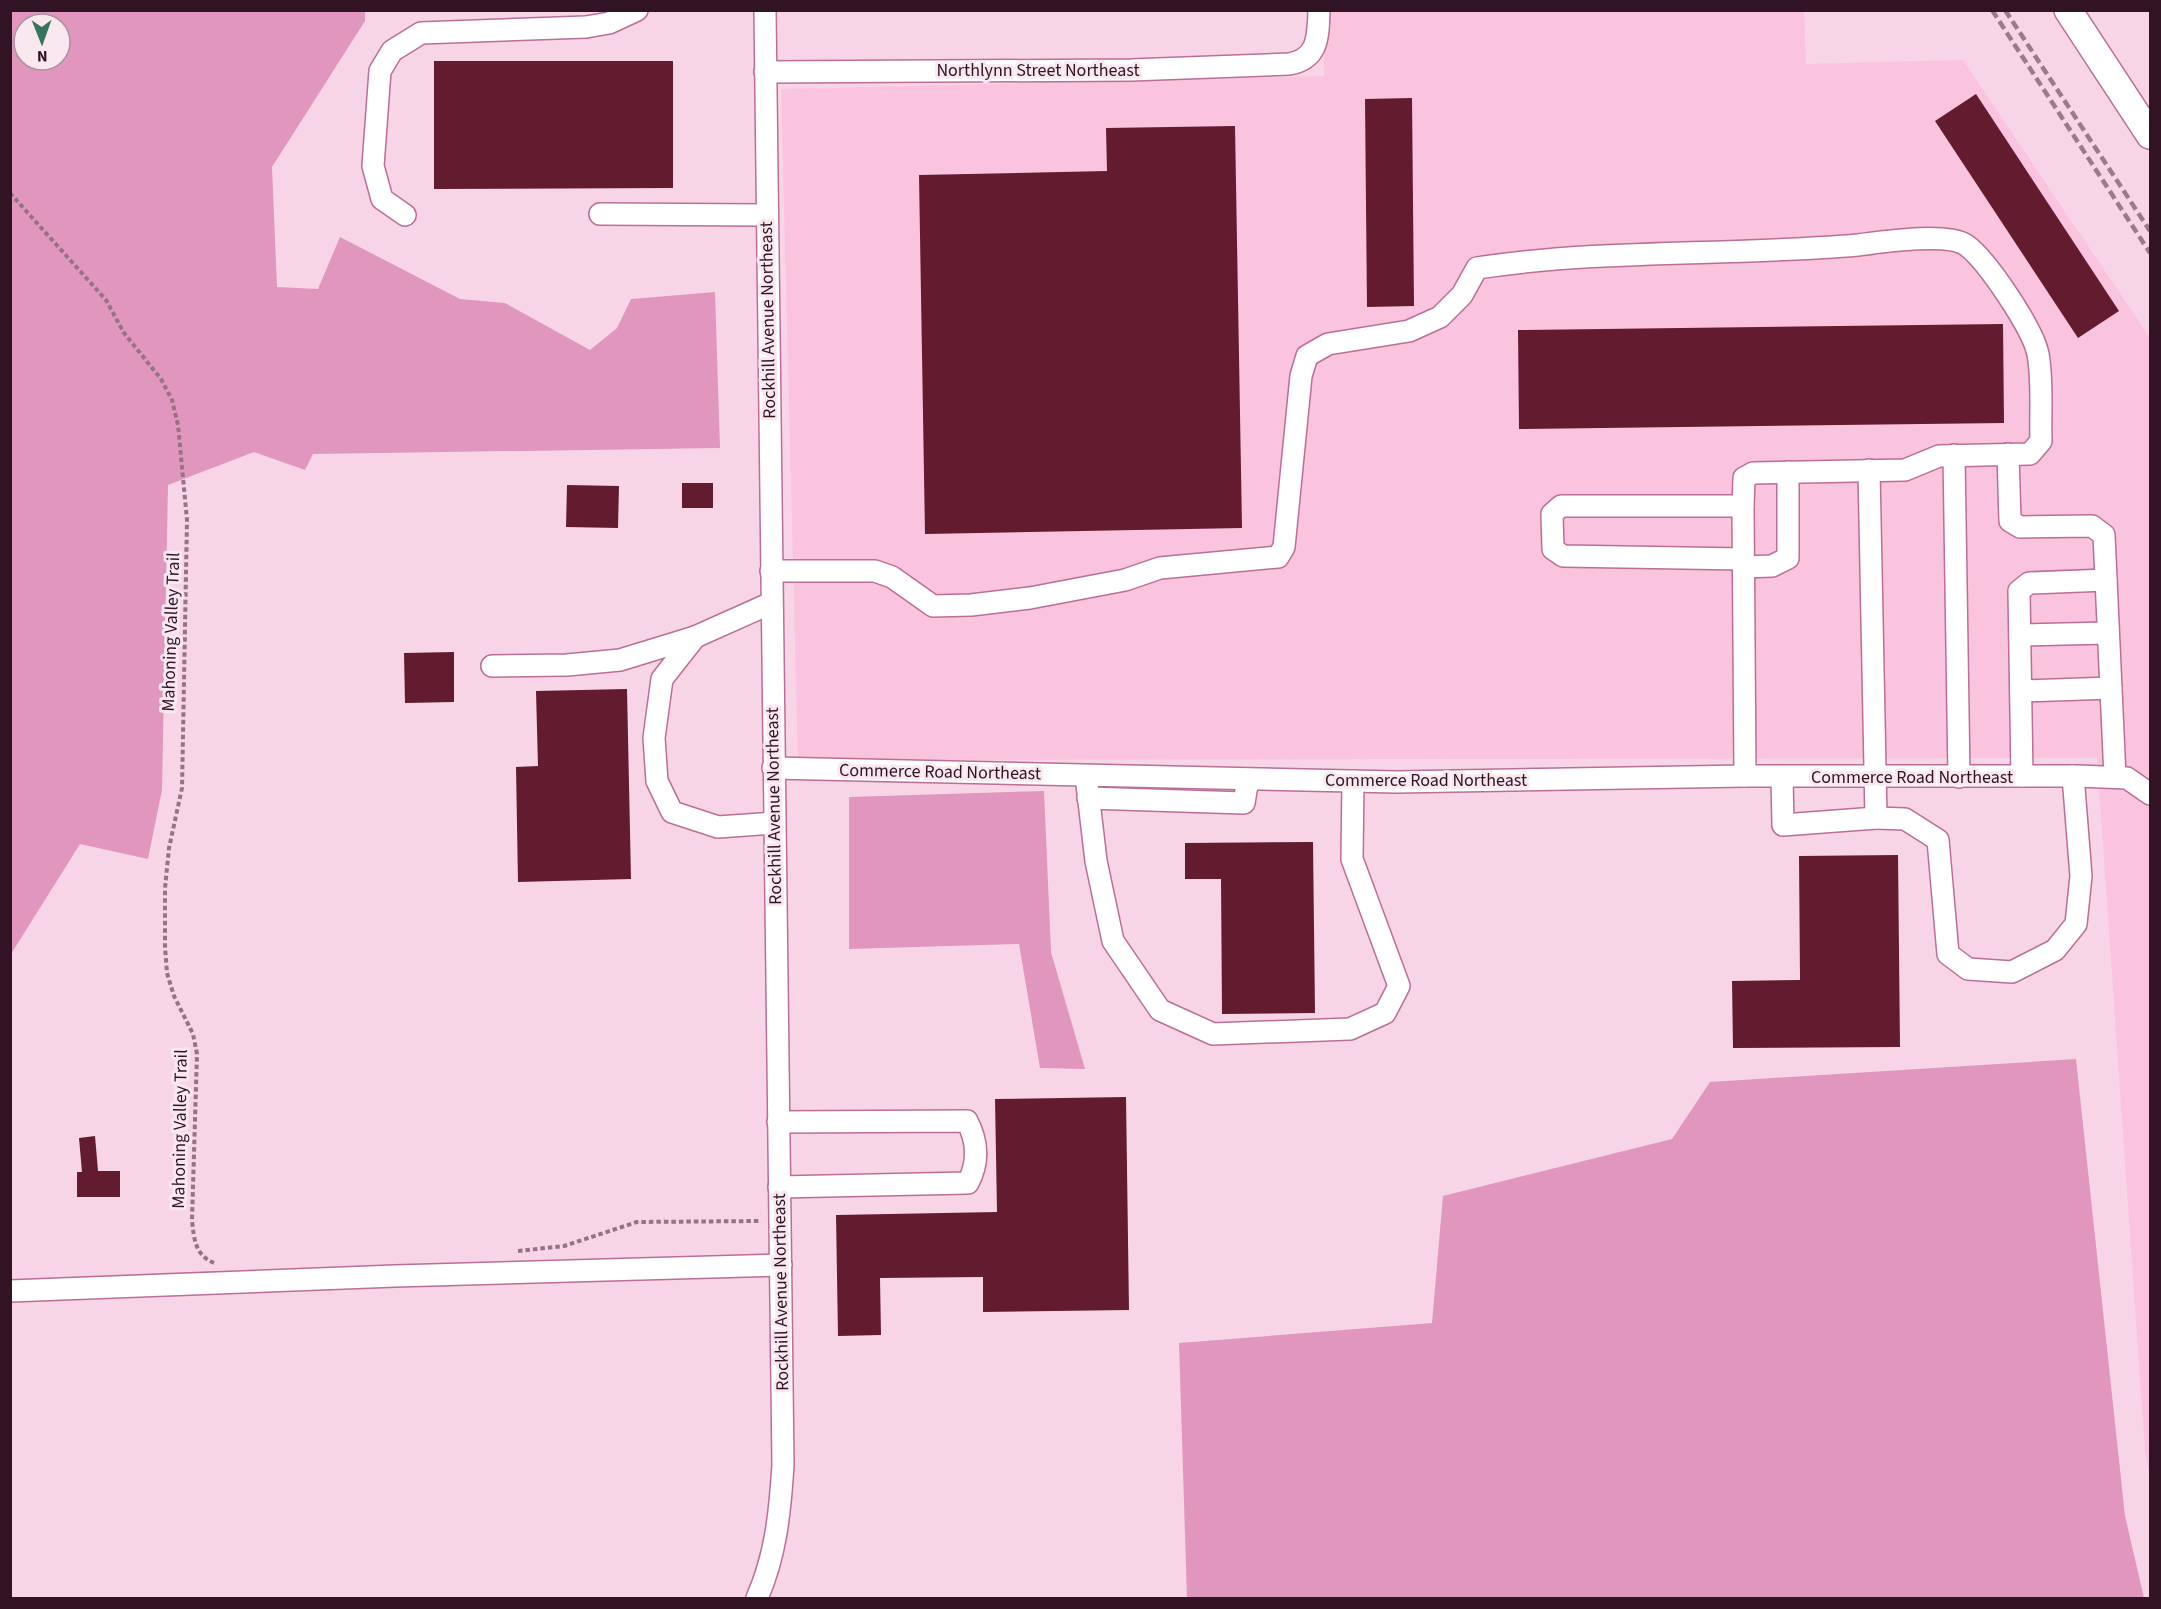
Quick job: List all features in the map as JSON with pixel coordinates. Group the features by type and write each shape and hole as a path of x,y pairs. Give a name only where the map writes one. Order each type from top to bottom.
{"main road":[{"path":"2068,10 2151,135"}],"street":[{"path":"405,215 382,199 373,166 380,71 392,51 422,33 586,27 609,23 637,10"},
{"name":"Rockhill Avenue Northeast","path":"757,1599 766,1577 777,1536 783,1465 765,10"},
{"name":"Northlynn Street Northeast","path":"765,72 1131,70 1289,64 1308,57 1317,38 1319,10"},
{"path":"600,214 767,215"},
{"path":"771,571 875,571 892,577 933,606 971,605 1029,598 1115,582 1160,568 1278,557 1284,547 1300,376 1307,356 1328,344 1409,331 1440,317 1462,295 1477,268 1509,263 1803,249 1917,238 1964,243 1982,259 2020,316 2038,353 2041,441 2030,454 1939,456 1905,470 1753,472 1744,478 1745,776"},
{"path":"2008,454 2010,521 2020,527 2092,526 2104,535 2115,777 2127,778 2151,794"},
{"path":"1954,455 1959,777"},
{"path":"1869,471 1876,818"},
{"path":"1743,506 1561,506 1552,514 1553,549 1563,556 1772,566 1788,558 1788,472"},
{"path":"2022,776 2019,591 2029,583 2106,580"},
{"path":"492,666 567,665 620,660 695,637 771,603"},
{"path":"2020,635 2108,633"},
{"path":"695,637 662,679 654,738 657,781 672,812 718,827 774,823"},
{"path":"2021,691 2111,688"},
{"name":"Commerce Road Northeast","path":"773,768 1353,781 1745,776 2115,777"},
{"path":"1086,776 1096,861 1113,941 1160,1010 1213,1034 1350,1029 1385,1013 1399,986 1352,859 1353,781"},
{"path":"1782,777 1783,825 1876,818 1905,819 1938,840 1948,954 1968,969 2012,972 2055,950 2076,924 2081,876 2076,776"},
{"path":"1088,798 1244,803 1248,779"},
{"path":"778,1122 967,1122 975,1138 976,1168 968,1183 779,1187"},
{"path":"10,1291 431,1274 781,1265"}],"path":[{"name":"Mahoning Valley Trail","path":"10,192 106,300 124,333 161,379 172,400 178,425 187,520 182,788 180,808 169,848 165,888 165,947 169,981 193,1034 197,1054 192,1220 195,1242 202,1256 224,1265"},
{"path":"509,1251 564,1246 619,1226 650,1221 780,1221"}],"shaded area":[{"path":"1324,10 1804,11 1806,64 1963,60 2150,338 2150,1478 2145,1451 2097,758 798,760 781,89 1324,76"},
{"path":"10,11 365,11 365,21 272,167 277,287 318,289 340,237 460,299 505,303 590,350 617,328 631,299 715,292 720,448 313,454 305,470 254,452 168,485 162,790 148,859 80,844 11,954"},
{"path":"1044,791 1051,952 1085,1069 1040,1068 1019,944 849,949 849,797"},
{"path":"2076,1059 2125,1516 2144,1598 1187,1598 1179,1343 1432,1323 1443,1196 1672,1139 1710,1082"}],"building":[{"path":"434,61 673,61 673,188 434,189"},
{"path":"1976,94 2119,311 2078,338 1935,121"},
{"path":"1412,98 1414,306 1367,307 1365,99"},
{"path":"1235,126 1242,528 925,534 919,175 1107,171 1106,128"},
{"path":"2003,324 2004,423 1519,429 1518,330"},
{"path":"682,483 713,483 713,508 682,508"},
{"path":"567,485 619,486 618,528 566,527"},
{"path":"454,652 454,702 405,703 404,653"},
{"path":"627,689 631,879 518,882 516,767 538,766 536,691"},
{"path":"1313,842 1315,1013 1222,1014 1221,879 1185,879 1185,843"},
{"path":"1898,855 1900,1047 1733,1048 1732,981 1800,980 1799,856"},
{"path":"1126,1097 1129,1310 983,1312 983,1277 880,1278 881,1335 838,1336 836,1215 997,1212 995,1099"},
{"path":"95,1136 98,1171 120,1171 120,1197 77,1197 77,1172 82,1172 79,1138"}],"railway":[{"path":"1992,10 2150,253"},
{"path":"2005,10 2150,231"}]}
